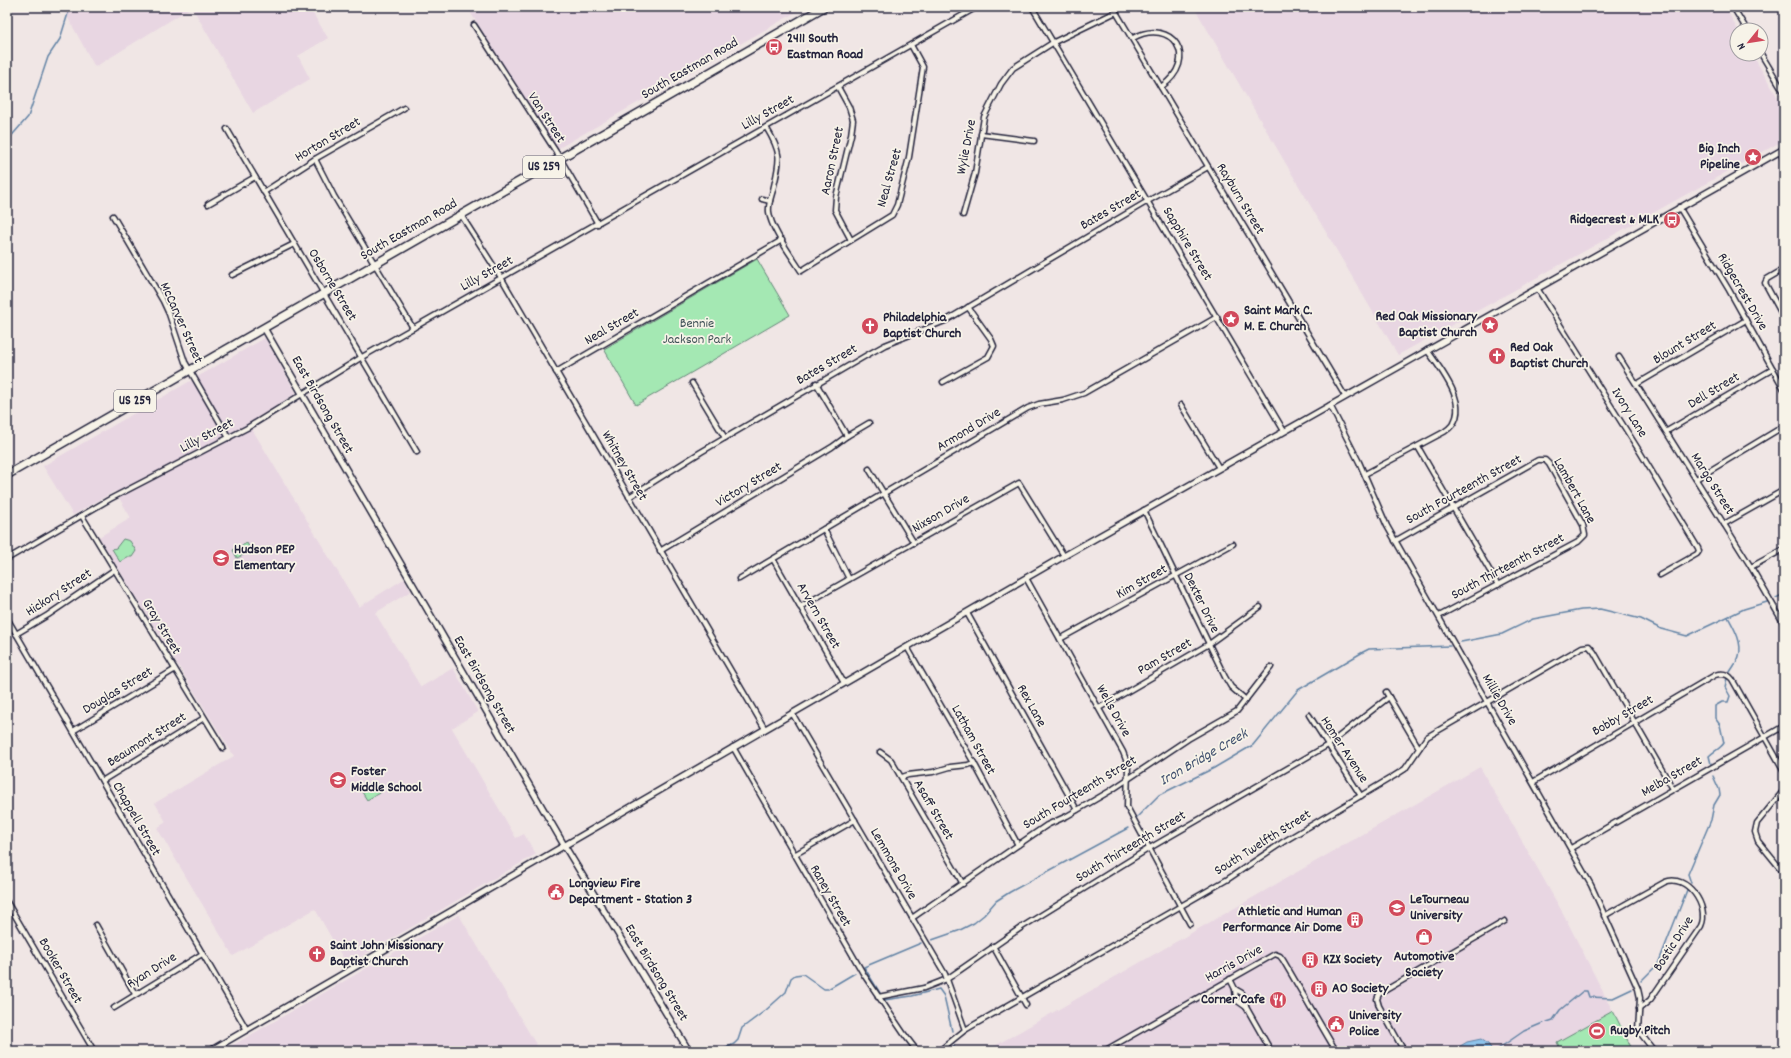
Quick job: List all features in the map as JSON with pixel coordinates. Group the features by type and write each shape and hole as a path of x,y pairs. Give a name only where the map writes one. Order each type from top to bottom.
{"main road":[{"name":"South Eastman Road","path":"7,475 824,7"}],"street":[{"name":"Lilly Street","path":"7,559 110,499 229,438 362,357 502,279 977,7"},
{"name":"Sapphire Street","path":"1032,7 1284,431"},
{"path":"1733,7 1742,22"},
{"name":"Wylie Drive","path":"963,215 975,173 984,117 1001,84 1013,68 1054,42 1116,12"},
{"name":"Rayburn Street","path":"1116,12 1133,38 1345,396"},
{"name":"Van Street","path":"474,25 560,158 598,224"},
{"path":"1133,38 1145,33 1158,32 1170,37 1178,47 1180,67 1174,77 1161,87"},
{"name":"Neal Street","path":"556,372 782,240 801,271 892,215 897,205 909,157 923,67 911,45"},
{"path":"1766,62 1784,92"},
{"name":"Aaron Street","path":"838,87 849,107 853,120 851,135 836,197 835,210 851,240"},
{"name":"Horton Street","path":"264,192 315,160 404,108"},
{"path":"766,127 777,145 780,156 769,209 771,219 782,240"},
{"name":"Osborne Street","path":"227,129 417,452"},
{"path":"981,134 1034,141"},
{"path":"210,1051 733,747 1345,396 1782,150 1784,160"},
{"path":"315,160 334,196 413,328"},
{"name":"Bates Street","path":"629,497 816,383 885,345 932,327 1208,167"},
{"path":"208,204 255,177"},
{"path":"762,199 770,201"},
{"name":"Ridgecrest Drive","path":"1679,207 1746,320 1784,389"},
{"name":"Whitney Street","path":"461,215 502,279 765,729"},
{"name":"McCarver Street","path":"113,216 163,301 169,314 182,355 229,438"},
{"path":"232,275 294,244"},
{"path":"1784,269 1767,279 1766,283 1784,318"},
{"name":"Ivory Lane","path":"1537,288 1698,547 1699,551 1660,575"},
{"path":"943,382 988,357 992,352 994,346 991,340 968,307"},
{"name":"Armond Drive","path":"740,579 1028,408 1039,404 1063,400 1084,393 1217,317"},
{"name":"Blount Street","path":"1637,384 1746,320"},
{"name":"East Birdsong Street","path":"264,328 564,845 689,1051"},
{"path":"1365,474 1418,447 1449,429 1456,421 1457,408 1452,388 1427,350"},
{"name":"Margo Street","path":"1619,357 1751,567 1784,624"},
{"name":"Dell Street","path":"1667,432 1773,369"},
{"path":"692,383 725,438"},
{"path":"816,383 847,436"},
{"path":"1181,405 1219,468"},
{"name":"Millie Drive","path":"1330,405 1365,474 1381,513 1395,541 1591,885 1638,988 1639,1009"},
{"name":"Victory Street","path":"660,551 869,423"},
{"path":"1696,479 1784,426"},
{"path":"1418,447 1498,585"},
{"name":"South Fourteenth Street","path":"1395,541 1543,459"},
{"name":"Lambert Lane","path":"1543,459 1553,471 1583,525 1585,535"},
{"path":"869,469 914,543"},
{"name":"Nixson Drive","path":"800,607 1019,483 1064,556"},
{"path":"1724,524 1784,490"},
{"name":"Dexter Drive","path":"1144,510 1231,687 1246,700"},
{"name":"Gray Street","path":"82,516 174,670 223,748"},
{"path":"824,529 849,579"},
{"name":"South Thirteenth Street","path":"1439,616 1578,542 1585,535"},
{"name":"Kim Street","path":"1060,639 1233,544"},
{"path":"1751,567 1784,549"},
{"name":"Arvern Street","path":"773,559 844,683"},
{"name":"Hickory Street","path":"16,634 48,615 114,570"},
{"name":"Wells Drive","path":"1026,578 1126,758 1128,765 1127,807 1148,849 1190,924"},
{"name":"Pam Street","path":"1099,708 1209,644 1260,607"},
{"name":"Rex Lane","path":"967,612 1077,810"},
{"name":"Chappell Street","path":"7,618 247,1030"},
{"name":"South Twelfth Street","path":"939,1051 965,1030 1228,879 1283,842 1405,769 1427,737 1582,647 1589,646 1594,652 1636,722"},
{"name":"Latham Street","path":"908,647 974,763 1018,845"},
{"name":"South Fourteenth Street","path":"912,918 1047,825 1110,791 1188,739 1237,712 1271,667"},
{"name":"Douglas Street","path":"73,731 174,670"},
{"name":"Bobby Street","path":"1533,782 1715,675 1726,674 1732,679 1763,737"},
{"path":"1386,692 1419,748"},
{"name":"South Thirteenth Street","path":"878,997 924,988 947,979 993,946 1148,849 1328,745 1389,697"},
{"name":"Lemmons Drive","path":"792,713 947,979 965,1030"},
{"name":"Homer Avenue","path":"1309,715 1361,796"},
{"name":"Beaumont Street","path":"102,781 204,718"},
{"path":"1636,722 1673,789"},
{"name":"Melba Street","path":"1571,848 1784,726"},
{"path":"1763,737 1784,771"},
{"name":"Raney Street","path":"733,747 794,855 878,997 917,1051"},
{"name":"Asaff Street","path":"880,752 890,758 902,777 963,884"},
{"path":"902,777 974,763"},
{"path":"1784,790 1757,823 1755,832 1758,840 1784,873"},
{"path":"794,855 855,820"},
{"name":"Bostic Drive","path":"1604,916 1665,882 1673,880 1680,881 1688,886 1702,908 1704,917 1701,926 1650,1000 1639,1009"},
{"name":"Booker Street","path":"7,902 94,1051"},
{"path":"1404,1051 1379,1006 1377,999 1379,994 1505,921"},
{"path":"96,925 135,994"},
{"path":"993,946 1026,1005"},
{"name":"Ryan Drive","path":"114,1008 202,954"},
{"name":"Harris Drive","path":"1104,1051 1270,956 1276,954 1280,956 1336,1051"},
{"path":"1230,979 1235,989 1237,1002 1246,1007"},
{"path":"1235,989 1242,993 1245,998 1246,1007 1271,1051"},
{"path":"1639,1009 1638,1030 1654,1051"}],"shaded area":[{"path":"62,7 192,7 95,67"},
{"path":"192,7 309,7 328,38 298,56 310,79 253,113"},
{"path":"467,7 805,7 557,149"},
{"path":"1194,7 1725,7 1733,22 1729,22 1729,62 1757,62 1784,108 1784,140 1398,355"},
{"path":"265,338 296,393 249,424 359,607 404,579 411,591 375,613 421,687 453,668 478,712 452,728 516,838 524,834 536,854 347,965 315,909 233,956 157,828 166,822 155,803 234,756 99,537 131,518 115,491 73,515 43,466"},
{"name":"LeTourneau University","path":"1480,767 1564,915 1633,1051 986,1051"},
{"path":"459,915 540,1051 223,1051 334,987"}],"green space":[{"name":"Bennie Jackson Park","path":"757,259 790,315 636,405 604,349"},
{"path":"123,539 130,541 136,551 132,557 127,557 120,562 112,549 116,548"},
{"path":"247,543 251,551 237,558 233,550"},
{"path":"377,784 381,792 367,800 362,792"},
{"path":"1613,1011 1633,1051 1561,1051 1557,1042"}],"water":[{"path":"1481,1039 1488,1044 1493,1051 1452,1051 1467,1042"}],"waterway":[{"path":"7,141 28,117 48,57 60,39 70,7"},
{"name":"Iron Bridge Creek","path":"1776,598 1784,594"},
{"name":"Iron Bridge Creek","path":"1461,642 1502,634 1533,619 1581,610 1600,609 1641,619 1661,629 1687,636 1744,609 1767,602"},
{"path":"1728,617 1740,646 1737,662 1730,672"},
{"name":"Iron Bridge Creek","path":"1136,818 1159,795 1214,768 1253,745 1298,690 1363,652 1369,649 1450,646"},
{"path":"1711,764 1709,756 1724,743 1720,725 1715,718 1715,706 1722,702 1728,702 1730,696 1725,687 1727,678"},
{"path":"1691,883 1688,874 1711,820 1714,805 1720,795 1713,776"},
{"name":"Iron Bridge Creek","path":"932,940 958,931 974,923 984,915 996,901 1010,892 1128,828"},
{"path":"1641,981 1658,964 1687,890"},
{"name":"Iron Bridge Creek","path":"880,993 864,967 921,943"},
{"name":"Iron Bridge Creek","path":"720,1051 734,1044 738,1040 742,1028 766,1010 786,992 791,978 795,975 803,974 824,989 828,989 855,973"},
{"path":"884,1000 912,996 939,989 944,996 952,1031"},
{"path":"1547,1022 1553,1020 1560,1010 1583,991 1587,991 1589,997 1613,998 1632,989"},
{"path":"1495,1051 1524,1031 1543,1023"},
{"path":"954,1046 954,1051"}],"place":[{"name":"2411 South Eastman Road","path":"774,47"},
{"name":"Big Inch Pipeline","path":"1753,157"},
{"name":"Ridgecrest & MLK","path":"1672,220"},
{"name":"Saint Mark C. M. E. Church","path":"1231,319"},
{"name":"Red Oak Missionary Baptist Church","path":"1490,325"},
{"name":"Philadelphia Baptist Church","path":"870,326"},
{"name":"Red Oak Baptist Church","path":"1497,356"},
{"name":"Hudson PEP Elementary","path":"221,558"},
{"name":"Foster Middle School","path":"338,780"},
{"name":"Longview Fire Department - Station 3","path":"556,892"},
{"name":"LeTourneau University","path":"1397,908"},
{"name":"Athletic and Human Performance Air Dome","path":"1355,920"},
{"name":"Automotive Society","path":"1424,937"},
{"name":"Saint John Missionary Baptist Church","path":"317,954"},
{"name":"KZX Society","path":"1310,960"},
{"name":"AO Society","path":"1319,989"},
{"name":"Corner Cafe","path":"1278,1000"},
{"name":"University Police","path":"1336,1024"},
{"name":"Rugby Pitch","path":"1597,1031"}]}
